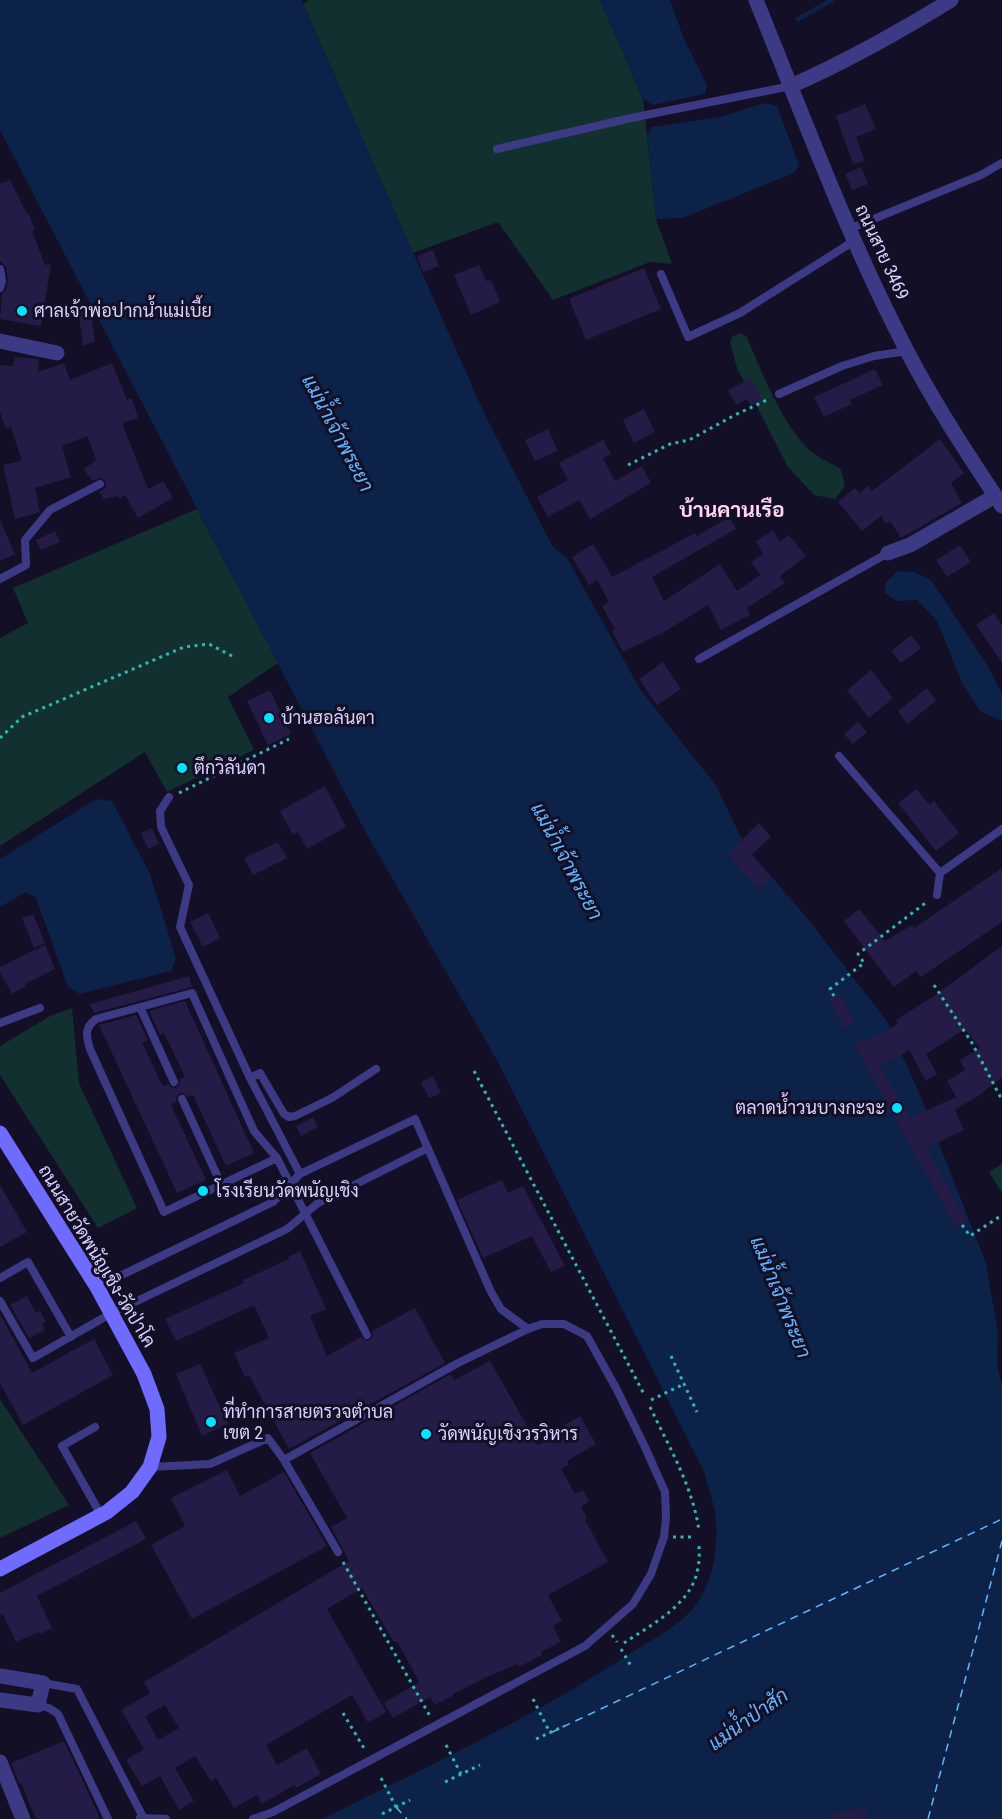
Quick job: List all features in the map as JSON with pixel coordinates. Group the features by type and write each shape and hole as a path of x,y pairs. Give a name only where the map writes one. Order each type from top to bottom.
{"main road":[{"name":"ถนนสายวัดพนัญเชิง-วัดป่าโค","path":"0,1133 112,1313 144,1374 157,1409 159,1437 150,1467 132,1492 101,1515 0,1569"}],"street":[{"path":"791,86 838,65 951,0"},
{"name":"ถนนสาย 3469","path":"761,2 791,86 851,235 907,351 936,403 999,501"},
{"path":"0,341 57,352"},
{"path":"888,553 910,545 999,501"},
{"path":"0,1676 43,1683 38,1705 0,1700"},
{"path":"0,1762 23,1819"}],"lane":[{"path":"497,149 631,118 791,86"},
{"path":"661,274 688,337 741,313 851,235 1002,163"},
{"path":"0,269 2,281 0,288"},
{"path":"778,394 842,366 874,356 907,351"},
{"path":"0,579 26,565 26,540 50,510 100,484"},
{"path":"699,659 888,553"},
{"path":"839,756 940,873"},
{"path":"169,798 160,811 161,827 189,885 180,927 250,1078 300,1174"},
{"path":"937,895 940,873 1002,829"},
{"path":"277,1158 164,1212 90,1049 86,1034 88,1024 96,1019 192,993 254,1131 277,1158 366,1335"},
{"path":"140,1007 174,1082"},
{"path":"0,1023 40,1008"},
{"path":"250,1078 260,1073 289,1117 332,1098 376,1069"},
{"path":"182,1100 221,1184"},
{"path":"96,1287 273,1202 300,1174 415,1119 491,1292 501,1308 528,1329"},
{"path":"0,1301 33,1358 112,1313 287,1229 318,1203 428,1148"},
{"path":"0,1278 28,1262 71,1337"},
{"path":"253,1819 273,1812 585,1646 633,1604 651,1574 664,1537 666,1517 665,1492 628,1411 587,1336 564,1324 542,1324 528,1329 458,1363 397,1394 284,1460"},
{"path":"95,1427 62,1446 101,1515"},
{"path":"150,1467 210,1464 268,1438 284,1460 338,1552"},
{"path":"43,1683 77,1689 141,1818 166,1819"},
{"path":"38,1705 58,1714 108,1819"}],"path":[{"path":"628,465 670,444 689,441 778,394"},
{"path":"0,738 22,717 184,647 209,644 232,656"},
{"path":"169,798 289,739"},
{"path":"834,996 830,989 864,963 858,954 937,895"},
{"path":"934,985 972,1044 1002,1100"},
{"path":"474,1071 645,1396"},
{"path":"962,1225 970,1236 1002,1215"},
{"path":"671,1356 697,1412"},
{"path":"651,1400 684,1384"},
{"path":"650,1407 686,1482 696,1510 699,1531"},
{"path":"664,1537 695,1537"},
{"path":"624,1642 668,1613 688,1593 698,1569 699,1543"},
{"path":"338,1552 435,1726"},
{"path":"621,1649 631,1666"},
{"path":"533,1699 549,1733"},
{"path":"343,1713 371,1760"},
{"path":"536,1739 564,1726"},
{"path":"446,1745 461,1774"},
{"path":"445,1782 480,1765"},
{"path":"381,1778 396,1807"},
{"path":"382,1814 410,1800"}],"green space":[{"path":"309,0 600,0 643,99 656,219 672,264 650,262 553,300 498,222 413,253 303,4"},
{"path":"741,333 747,337 774,399 793,430 813,453 841,469 845,486 835,499 814,495 788,467 737,368 730,342 733,336"},
{"path":"197,509 278,663 228,697 254,750 167,792 145,752 0,846 0,638 28,623 13,588"},
{"path":"72,1008 79,1083 137,1208 98,1228 0,1075 0,1046 50,1016"},
{"path":"1002,1164 1002,1193 989,1172"},
{"path":"0,1399 69,1505 0,1538"}],"water":[{"path":"0,0 301,0 485,415 553,547 567,558 640,689 717,787 745,846 808,919 886,1020 920,1095 986,1263 998,1333 997,1366 1002,1385 1002,1819 322,1819 518,1720 594,1676 677,1623 693,1609 699,1600 711,1572 716,1531 713,1503 704,1472 498,1062 365,831 0,130"},
{"path":"600,0 670,0 684,39 707,85 705,94 653,105 643,99"},
{"path":"765,103 777,106 799,165 794,173 683,218 656,219 647,136 652,127 719,117"},
{"path":"898,571 915,572 932,581 989,668 1002,694 1002,721 981,712 963,685 937,621 917,600 897,601 885,593 885,583"},
{"path":"96,799 112,801 150,874 176,958 171,971 80,994 68,987 36,898 26,892 0,907 0,859"}],"building":[{"path":"865,104 876,129 856,137 865,161 853,164 836,116"},
{"path":"861,167 868,184 852,190 845,174"},
{"path":"10,180 29,214 35,230 32,231 45,265 51,264 41,326 0,319 2,294 6,290 8,280 6,267 0,260 0,184"},
{"path":"433,250 439,266 423,272 417,256"},
{"path":"479,265 486,281 491,280 500,302 471,315 454,275"},
{"path":"644,268 661,309 586,340 569,299"},
{"path":"90,306 95,341 83,346 78,308"},
{"path":"14,357 39,359 38,372 64,363 70,380 112,363 127,400 132,398 138,418 122,423 148,489 163,481 173,498 138,518 125,495 119,499 118,496 104,499 99,492 106,487 105,481 100,478 92,481 84,469 96,460 87,436 62,446 71,477 35,488 40,512 15,519 3,465 22,461 11,427 6,429 0,412 0,365 13,366"},
{"path":"875,369 883,385 850,400 852,404 824,417 814,397"},
{"path":"751,378 762,400 751,406 747,399 736,405 728,390"},
{"path":"644,409 655,432 634,443 623,420"},
{"path":"548,429 558,451 535,461 525,440"},
{"path":"940,439 964,473 951,483 962,503 901,538 890,521 886,524 881,516 862,531 838,502 855,488 859,493 868,486 872,491"},
{"path":"603,440 611,454 603,458 615,481 642,466 651,483 590,519 579,500 548,517 537,497 568,480 559,463"},
{"path":"729,517 736,529 652,577 664,601 720,564 737,591 760,575 751,562 763,554 756,541 773,530 780,542 789,535 806,556 780,576 785,583 747,608 750,615 721,630 708,605 664,632 623,652 612,631 615,629 602,606 609,602 597,580 589,585 572,557 593,544 612,576 616,575 695,533 697,536"},
{"path":"0,520 15,554 0,561"},
{"path":"55,531 60,542 41,550 36,540"},
{"path":"960,545 971,562 947,577 936,560"},
{"path":"994,613 1002,625 1002,663 976,625"},
{"path":"911,635 921,648 901,663 891,651"},
{"path":"663,662 681,689 657,705 639,679"},
{"path":"871,670 893,698 869,718 847,690"},
{"path":"927,688 936,701 907,724 898,711"},
{"name":"บ้านฮอลันดา","path":"270,690 291,734 268,745 247,701"},
{"path":"858,722 867,732 853,744 844,734"},
{"path":"325,786 346,827 307,849 298,832 293,835 280,811"},
{"path":"916,789 930,805 934,801 959,833 936,851 898,803"},
{"path":"759,823 771,837 751,855 771,878 758,889 727,854"},
{"path":"152,828 159,844 148,849 141,833"},
{"path":"278,842 287,858 253,875 244,858"},
{"path":"1002,868 1002,922 921,977 916,971 894,987 844,921 859,909 885,941 912,925 914,928"},
{"path":"208,913 220,938 203,947 190,922"},
{"path":"33,914 45,943 34,948 22,918"},
{"path":"45,945 55,969 25,984 26,986 12,994 0,972 0,967"},
{"path":"1002,946 1002,1077 981,1094 955,1110 964,1130 926,1148 968,1221 956,1228 854,1045 898,1024 896,1020 934,996","holes":["965,1029 980,1048 960,1060 965,1070 947,1081 956,1097 910,1118 880,1066 909,1050 926,1081 937,1074 926,1054"]},
{"path":"189,976 192,987 94,1013 90,1004"},
{"path":"839,993 856,1022 845,1029 828,999"},
{"path":"185,1001 254,1153 226,1166 193,1095 188,1097 183,1093 179,1094 176,1102 171,1105 206,1180 177,1193 99,1025 136,1015 148,1040 142,1043 163,1087 168,1084 176,1088 180,1079 185,1077 164,1033 160,1035 149,1011"},
{"path":"433,1076 441,1093 429,1098 421,1082"},
{"path":"313,1117 318,1127 301,1136 296,1126"},
{"path":"502,1180 508,1193 523,1186 565,1266 551,1272 532,1236 483,1258 457,1200"},
{"path":"0,1185 27,1232 0,1247"},
{"path":"300,1251 326,1309 310,1316 327,1356 361,1337 366,1341 370,1340 373,1336 372,1331 415,1308 445,1363 289,1449 249,1375 245,1377 234,1353 269,1338 254,1305 176,1341 165,1319 244,1283 243,1280 289,1259 288,1257"},
{"path":"27,1296 36,1313 40,1311 46,1322 42,1324 45,1330 29,1338 10,1305"},
{"path":"0,1314 32,1373 94,1339 113,1375 23,1425 0,1383"},
{"path":"490,1361 538,1445 562,1433 559,1428 580,1416 596,1444 567,1461 569,1465 561,1469 575,1494 583,1490 589,1502 581,1506 587,1518 585,1520 608,1562 548,1595 562,1621 553,1626 561,1642 519,1667 517,1664 485,1678 435,1705 430,1697 393,1718 384,1703 419,1682 397,1641 394,1642 362,1588 327,1609 386,1712 368,1723 352,1695 266,1745 277,1765 307,1748 321,1774 296,1788 294,1785 262,1804 257,1795 234,1808 216,1778 211,1781 195,1756 175,1768 194,1801 179,1810 160,1776 142,1786 126,1760 144,1749 121,1710 150,1693 144,1682 349,1561 331,1527 347,1518 310,1453 451,1374 454,1380","holes":["165,1705 179,1728 158,1740 145,1716"]},
{"path":"200,1364 228,1424 202,1436 176,1374"},
{"path":"227,1470 240,1496 284,1472 327,1546 192,1619 151,1545 185,1526 171,1498"},
{"path":"136,1521 146,1539 37,1596 52,1628 16,1642 3,1614 0,1616 0,1593"},
{"path":"64,1741 100,1819 36,1819 21,1783 19,1784 11,1763"},
{"path":"865,1806 869,1819 829,1819 829,1815"}],"waterway":[{"path":"798,19 832,0"}],"ferry route":[{"path":"550,1733 1002,1519"},
{"path":"928,1819 1002,1541"},
{"path":"396,1807 407,1819"}],"place":[{"name":"ศาลเจ้าพ่อปากน้ำแม่เบี้ย","path":"22,311"},
{"name":"บ้านฮอลันดา","path":"269,718"},
{"name":"ตึกวิลันดา","path":"182,768"},
{"name":"ตลาดน้ำวนบางกะจะ","path":"897,1108"},
{"name":"โรงเรียนวัดพนัญเชิง","path":"203,1191"},
{"name":"ที่ทำการสายตรวจตำบล เขต 2","path":"211,1422"},
{"name":"วัดพนัญเชิงวรวิหาร","path":"426,1434"}],"district":[{"name":"บ้านคานเรือ","path":"732,510"}],"water label":[{"name":"แม่น้ำเจ้าพระยา","path":"338,433"},
{"name":"แม่น้ำเจ้าพระยา","path":"567,861"},
{"name":"แม่น้ำเจ้าพระยา","path":"781,1297"},
{"name":"แม่น้ำป่าสัก","path":"748,1719"}]}
